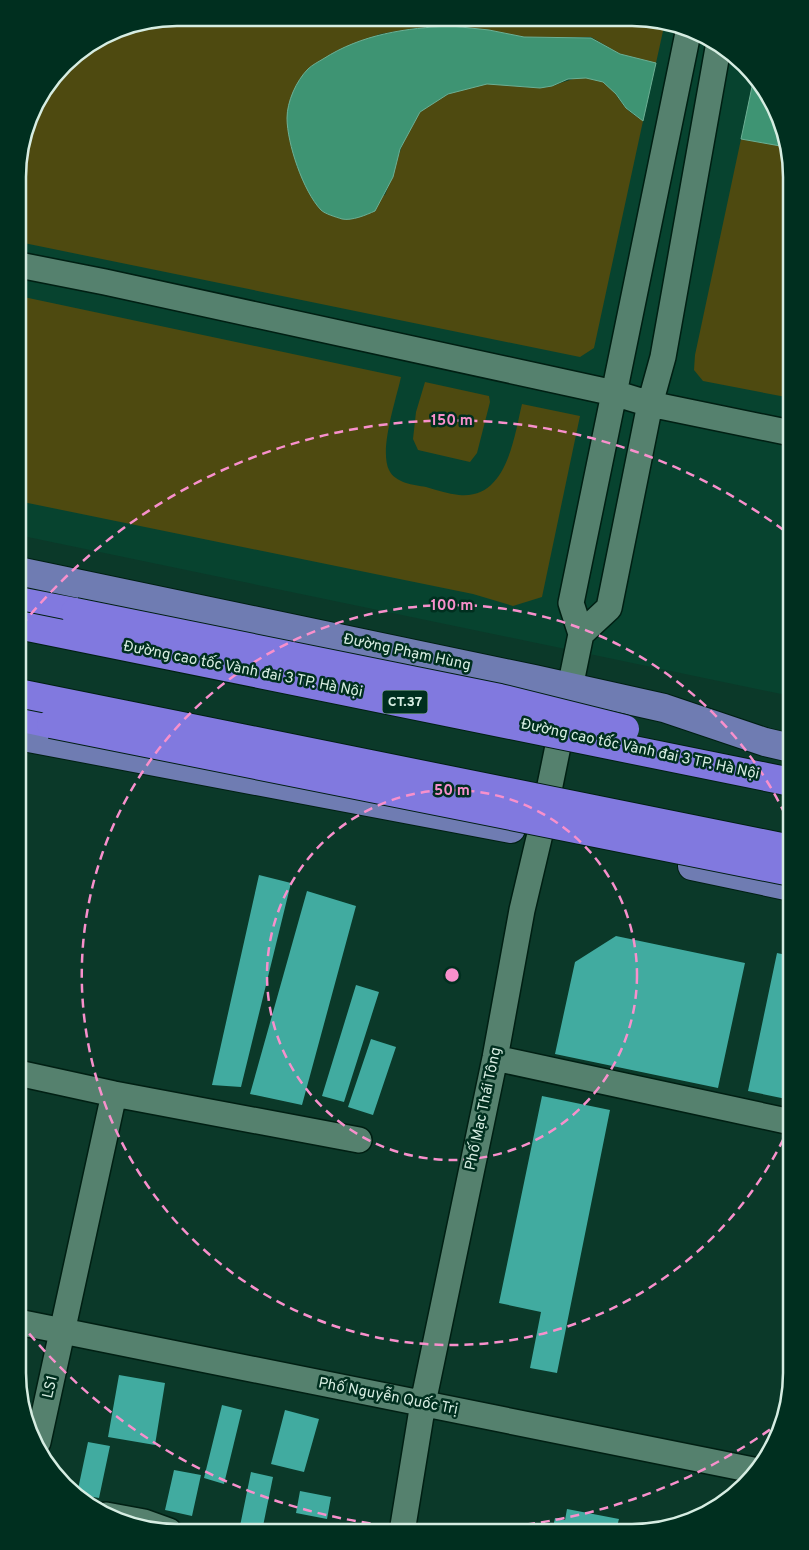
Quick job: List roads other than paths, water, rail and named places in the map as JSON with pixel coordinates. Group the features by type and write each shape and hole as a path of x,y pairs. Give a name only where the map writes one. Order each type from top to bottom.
{"highway":[{"path":"26,603 500,698 783,770"},
{"name":"Đường cao tốc Vành đai 3 TP. Hà Nội","path":"26,627 782,780"},
{"path":"26,695 782,847"},
{"path":"26,719 782,870"}],"main road":[{"name":"Đường Phạm Hùng","path":"26,573 664,708 783,746"},
{"path":"26,738 540,834 782,885"}],"street":[{"path":"687,37 571,603 581,634 609,608 650,404 663,357 717,53"},
{"path":"26,266 115,284 614,393 650,404 783,431"},
{"name":"Phố Mạc Thái Tông","path":"403,1524 423,1403 495,1058 522,910 540,834 581,634"},
{"path":"495,1058 782,1120"},
{"path":"26,1075 114,1094 359,1140"},
{"name":"LS1","path":"40,1434 64,1332 114,1094"},
{"name":"Phố Nguyễn Quốc Trị","path":"26,1324 423,1403 743,1474"}]}
